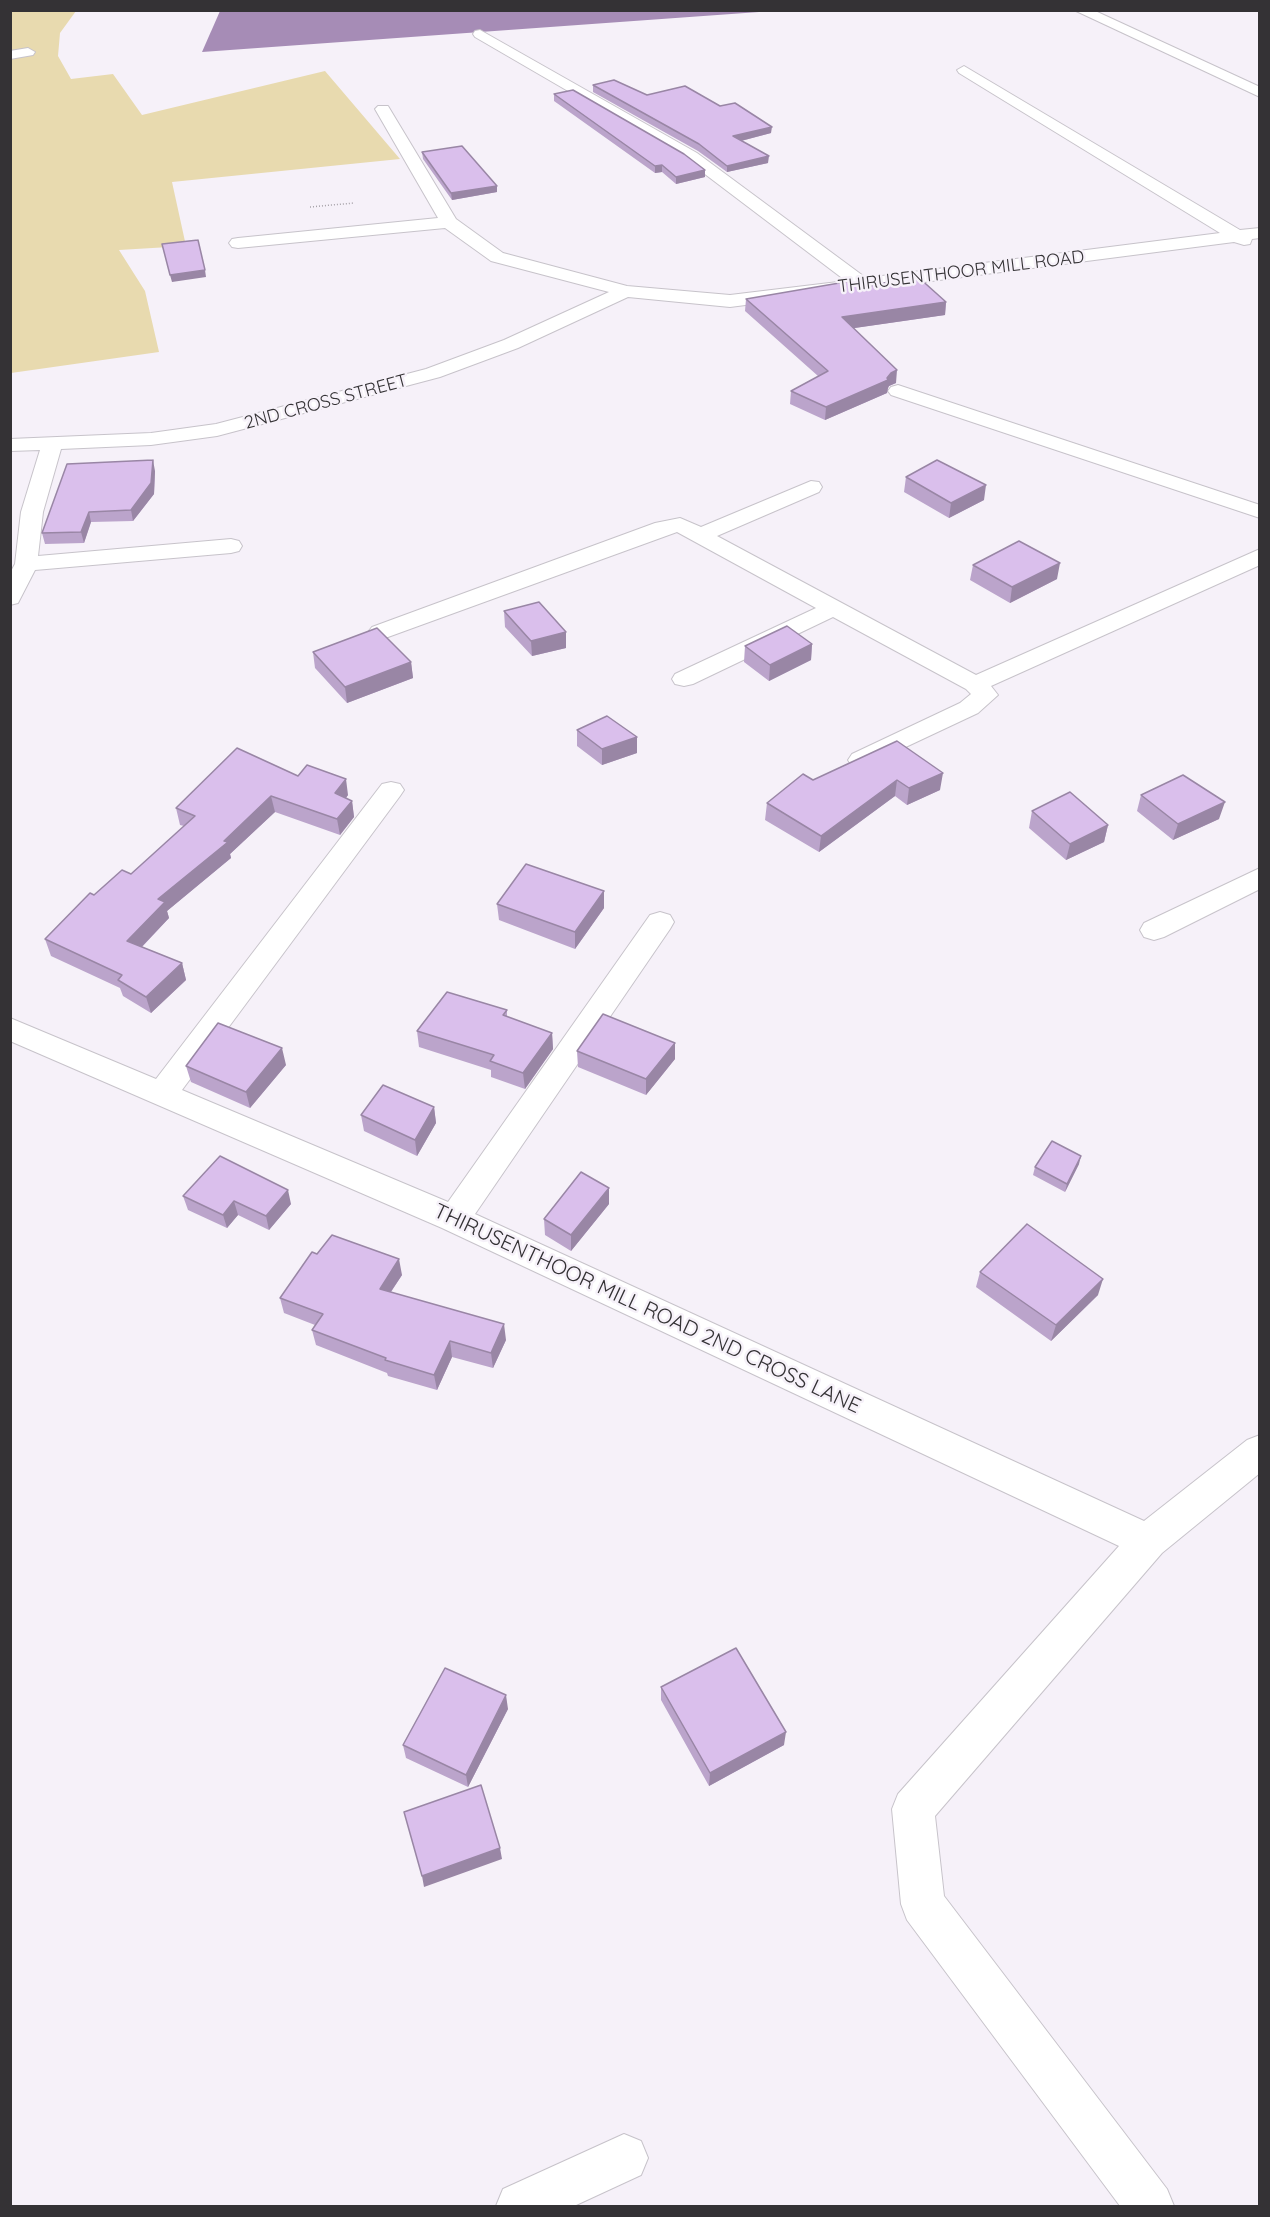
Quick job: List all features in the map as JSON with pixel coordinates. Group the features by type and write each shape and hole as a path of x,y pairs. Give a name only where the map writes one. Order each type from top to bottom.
{"street":[{"path":"1081,10 1260,93"},
{"path":"480,34 691,156 864,285"},
{"path":"10,55 28,52"},
{"path":"964,70 1238,235 1260,251"},
{"name":"THIRUSENTHOOR MILL ROAD","path":"383,109 449,222 497,257 626,291 730,301 1260,233"},
{"path":"238,243 449,222"},
{"name":"2ND CROSS STREET","path":"10,445 151,440 217,430 345,398 433,373 500,348 626,291"},
{"path":"898,391 1260,512"},
{"path":"10,598 26,564 32,512 53,442"},
{"path":"699,536 811,487"},
{"path":"380,632 663,528 680,525 975,684 986,695 969,708 843,769"},
{"path":"26,564 231,546"},
{"path":"975,684 1260,556"},
{"path":"684,679 834,608"},
{"path":"162,1093 391,790"},
{"path":"1154,930 1260,877"},
{"path":"454,1219 660,922"},
{"name":"THIRUSENTHOOR MILL ROAD 2ND CROSS LANE","path":"10,1029 454,1219 1148,1540"},
{"path":"1150,2206 922,1904 913,1809 1148,1540 1260,1451"},
{"path":"520,2206 624,2158"}],"shaded area":[{"path":"10,11 76,11 60,33 58,56 71,79 113,74 142,115 325,71 400,159 172,182 186,246 119,250 145,291 159,352 11,373"},
{"path":"220,11 773,11 202,52"}],"building":[{"path":"614,80 647,95 685,86 720,106 735,103 772,127 733,136 769,156 727,166 699,144 593,85"},
{"path":"573,90 684,154 705,170 676,177 662,165 655,166 554,94"},
{"path":"462,146 497,186 451,193 422,152"},
{"path":"198,240 205,270 170,275 162,244"},
{"path":"917,276 946,302 842,317 897,370 891,373 888,380 826,407 791,391 828,371 746,299 851,281 860,288"},
{"path":"153,460 151,483 131,510 89,512 81,532 42,533 67,464"},
{"path":"937,460 986,485 951,503 906,477"},
{"path":"1019,541 1060,563 1012,587 973,565"},
{"path":"539,602 566,632 531,641 504,611"},
{"path":"787,626 812,644 770,665 745,646"},
{"path":"377,628 411,662 345,687 313,652"},
{"path":"607,716 637,737 602,749 577,730"},
{"path":"897,741 943,773 909,788 897,780 821,836 767,803 803,774 813,780"},
{"path":"237,748 298,776 307,765 346,779 335,793 352,801 337,819 271,796 224,841 228,842 158,899 165,902 127,941 182,963 146,997 118,980 122,975 45,939 90,893 94,895 122,870 131,874 195,816 176,808"},
{"path":"1183,775 1225,802 1178,824 1141,795"},
{"path":"1070,792 1108,825 1070,844 1032,811"},
{"path":"526,864 604,891 575,932 497,904"},
{"path":"447,992 507,1010 503,1015 552,1033 523,1073 490,1061 494,1055 417,1031"},
{"path":"603,1014 675,1043 646,1079 577,1051"},
{"path":"218,1023 282,1048 246,1092 186,1066"},
{"path":"383,1085 434,1107 415,1140 361,1115"},
{"path":"1052,1141 1081,1156 1067,1184 1035,1167"},
{"path":"220,1156 288,1190 266,1216 234,1201 223,1215 183,1196"},
{"path":"581,1172 609,1188 571,1235 544,1219"},
{"path":"1027,1224 1103,1279 1056,1325 980,1272"},
{"path":"332,1235 399,1259 380,1289 504,1324 491,1353 450,1341 434,1375 385,1360 386,1358 312,1330 323,1314 280,1298 312,1252 317,1254"},
{"path":"736,1648 786,1732 710,1773 661,1687"},
{"path":"445,1668 506,1695 466,1775 403,1745"},
{"path":"481,1785 500,1848 422,1876 404,1812"}]}
